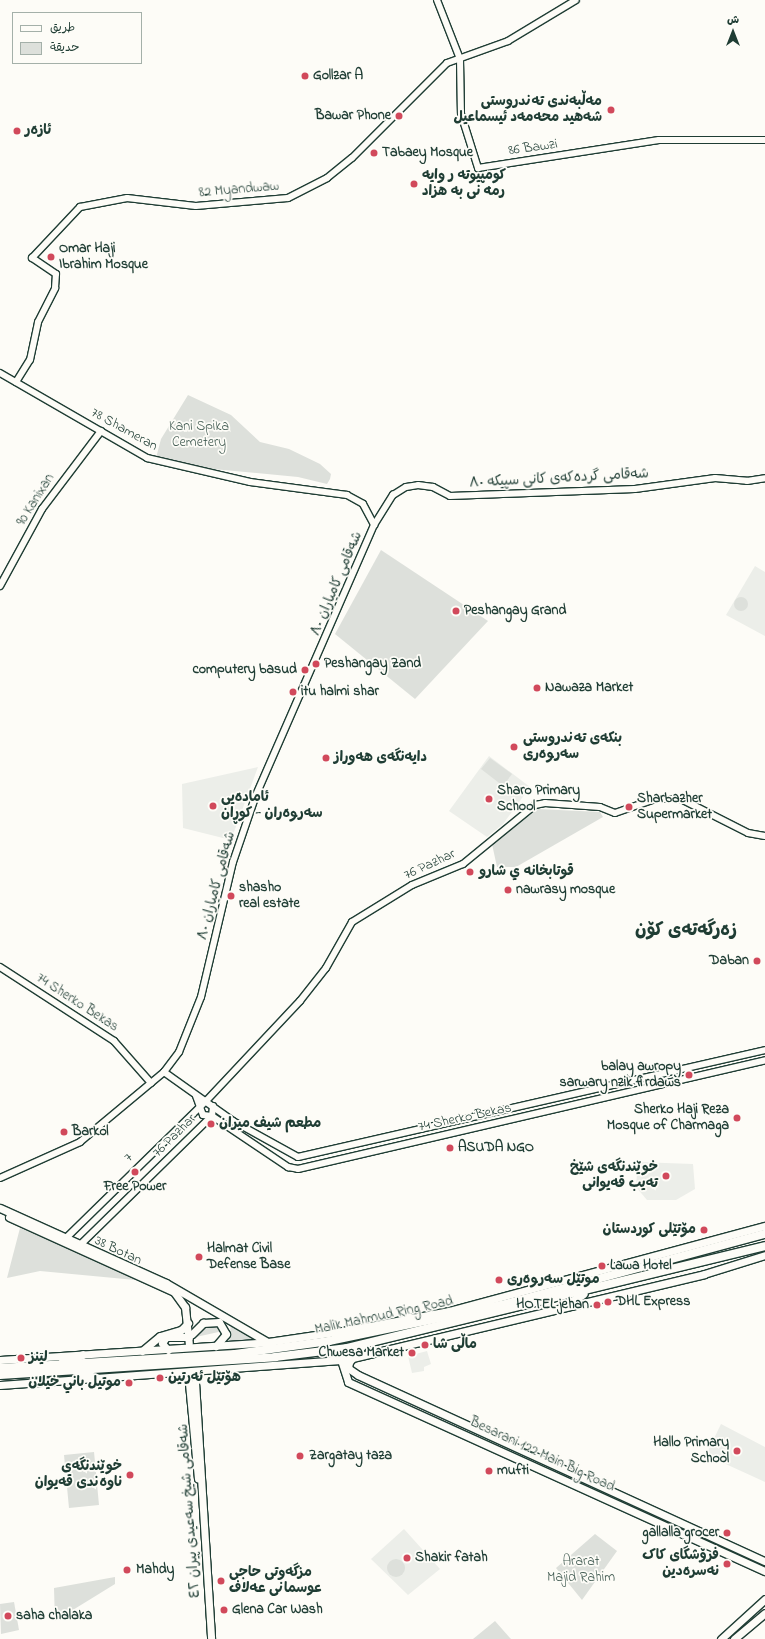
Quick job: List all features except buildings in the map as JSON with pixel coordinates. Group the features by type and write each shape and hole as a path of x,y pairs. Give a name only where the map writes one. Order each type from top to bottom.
{"highway":[{"name":"Malik Mahmud Ring Road","path":"0,1368 286,1348 329,1341 427,1321 501,1301 580,1283 765,1234"},
{"name":"Malik Mahmud Ring Road","path":"0,1375 75,1371 322,1351 363,1345 675,1270 765,1246"},
{"path":"684,1255 687,1267"},
{"path":"672,1258 675,1270"},
{"path":"571,1279 580,1283"},
{"path":"568,1305 588,1291"},
{"path":"410,1318 427,1321"},
{"path":"329,1341 349,1330"},
{"path":"54,1365 83,1355"},
{"path":"75,1371 97,1378"}],"main road":[{"name":"38 Botan","path":"0,1208 166,1283 268,1342 286,1348"},
{"name":"38 Botan","path":"0,1214 65,1238"},
{"path":"0,1360 215,1347 268,1342 349,1330 501,1301 571,1279 765,1226"},
{"name":"38 Botan","path":"80,1245 174,1292 186,1307 190,1339"},
{"path":"0,1385 97,1378 188,1374 341,1360 704,1274 765,1255"},
{"name":"38 Botan","path":"166,1283 188,1306 190,1339"},
{"path":"168,1350 162,1343 166,1337 190,1339 203,1323 219,1322 226,1334 215,1347"},
{"path":"139,1352 188,1323"},
{"path":"322,1351 332,1352 341,1360 345,1378 352,1384 358,1375 348,1368 350,1358 363,1345"},
{"path":"197,1373 201,1482"},
{"path":"188,1374 201,1482"},
{"name":"Besarani 122 Main Big Road","path":"358,1375 765,1571"},
{"name":"شەقامی شیخ سەعیدی پیران ٤٢","path":"194,1382 211,1639"},
{"name":"Besarani 122 Main Big Road","path":"352,1384 615,1499 765,1561"},
{"name":"شەقامی شیخ سەعیدی پیران ٤٢","path":"201,1482 208,1639"},
{"path":"721,1639 765,1599"},
{"path":"734,1639 765,1613"}],"street":[{"name":"86 Bawzi","path":"437,0 460,58 461,114 478,168 659,140 765,140"},
{"name":"82 Myandwaw","path":"16,382 30,360 38,322 55,288 56,274 32,258 80,207 127,198 190,206 288,198 327,178 352,158 440,68 460,58 508,41 576,0"},
{"name":"78 Shameran","path":"0,373 101,432 161,463 250,482 347,495 368,508 374,525"},
{"name":"90 Kanixan","path":"0,586 42,509 101,432"},
{"name":"شەقامی گردەکەی کانی سپیکە ٨٠","path":"374,525 393,495 406,487 418,485 434,487 450,496 635,489 715,478 747,481 765,478"},
{"name":"شەقامی کامیاران ٨٠","path":"0,1178 80,1142 164,1072 186,1039 194,1018 233,862 256,795 374,525"},
{"name":"76 Pazhar","path":"213,1094 300,1001 326,968 352,922 412,886 463,864 538,804 600,807 616,813 655,800 681,799 748,833 765,836"},
{"name":"74 Sherko Bekas","path":"0,967 114,1041 151,1082"},
{"name":"74 Sherko Bekas","path":"164,1072 196,1096 207,1100 233,1122 298,1157 765,1050"},
{"name":"74 Sherko Bekas","path":"198,1108 203,1115 212,1116 288,1167 298,1168 765,1060"},
{"name":"7","path":"65,1238 213,1094"},
{"path":"196,1096 198,1108"},
{"name":"76 Pazhar","path":"80,1245 212,1116 213,1106"}],"shaded area":[{"path":"755,566 765,572 765,636 726,615"},
{"name":"Sharo Primary School","path":"489,756 530,787 503,824 487,837 449,811"},
{"name":"ئامادەیی سەروەران - کوڕان","path":"258,767 231,840 183,828 182,784"},
{"name":"خوێندنگەی شێخ تەیب قەیوانی","path":"638,1162 693,1164 695,1189 676,1200 647,1200 636,1187"},
{"path":"427,1351 431,1364 424,1367 424,1371 412,1373 408,1356"},
{"name":"Hallo Primary School","path":"721,1424 765,1447 765,1482 706,1455"},
{"path":"404,1529 440,1569 408,1595 371,1559"}],"green space":[{"name":"Kani Spika Cemetery","path":"188,395 231,415 260,442 289,449 320,464 331,474 327,484 298,477 213,469 156,458 161,439"},
{"path":"381,550 488,621 415,699 335,634"},
{"path":"738,597 744,597 748,601 748,607 744,611 738,611 734,607 734,601"},
{"path":"490,758 512,774 503,786 481,769"},
{"path":"538,809 600,812 603,817 516,867 497,867 492,844"},
{"path":"20,1228 146,1281 40,1271 7,1278"},
{"path":"231,1324 256,1339 229,1341"},
{"path":"218,1325 223,1331 196,1337 204,1326"},
{"path":"94,1452 99,1505 69,1508 64,1455"},
{"name":"Ararat Majid Rahim","path":"595,1534 617,1551 582,1600 556,1568"},
{"path":"396,1559 402,1562 405,1568 402,1574 396,1577 390,1574 387,1568 390,1562"},
{"path":"115,1577 115,1584 55,1621 54,1588"},
{"name":"saha chalaka","path":"14,1602 19,1630 1,1634 0,1604"},
{"path":"495,1621 511,1639 473,1639"}],"tunnel":[{"path":"192,1343 195,1382"}],"place":[{"name":"Gollzar A","path":"305,76"},
{"name":"مەڵبەندی تەندروستی شەهید محەمەد ئیسماعیل","path":"611,110"},
{"name":"Bawar Phone","path":"399,116"},
{"name":"ئازەر","path":"17,131"},
{"name":"Tabaey Mosque","path":"374,153"},
{"name":"کومپیوته ر وایه رمه نی به هزاد","path":"414,184"},
{"name":"Omar Haji Ibrahim Mosque","path":"51,257"},
{"name":"Peshangay Grand","path":"456,611"},
{"name":"Peshangay Zand","path":"316,664"},
{"name":"computery basud","path":"305,670"},
{"name":"Nawaza Market","path":"537,688"},
{"name":"itu halmi shar","path":"293,692"},
{"name":"بنکەی تەندروستی سەروەری","path":"514,747"},
{"name":"دایەنگەی هەوراز","path":"326,758"},
{"name":"Sharo Primary School","path":"489,799"},
{"name":"ئامادەیی سەروەران - کوڕان","path":"213,806"},
{"name":"Sharbazher Supermarket","path":"629,807"},
{"name":"قوتابخانه ي شارو","path":"470,872"},
{"name":"nawrasy mosque","path":"508,890"},
{"name":"shasho real estate","path":"231,896"},
{"name":"Daban","path":"757,961"},
{"name":"balay awropy sarwary nzik firdaws","path":"689,1075"},
{"name":"Sherko Haji Reza Mosque of Charmaga","path":"737,1118"},
{"name":"مطعم شيف ميران","path":"211,1124"},
{"name":"Barkol","path":"64,1132"},
{"name":"ASUDA NGO","path":"450,1148"},
{"name":"Free Power","path":"135,1172"},
{"name":"خوێندنگەی شێخ تەیب قەیوانی","path":"666,1176"},
{"name":"مۆتێلی کوردستان","path":"704,1230"},
{"name":"Halmat Civil Defense Base","path":"199,1257"},
{"name":"Lawa Hotel","path":"602,1266"},
{"name":"موتێل سەروەری","path":"499,1280"},
{"name":"DHL Express","path":"608,1302"},
{"name":"HOTEL jehan","path":"597,1305"},
{"name":"ماڵی شا","path":"425,1345"},
{"name":"Chwesa Market","path":"412,1353"},
{"name":"لينز","path":"21,1358"},
{"name":"هۆتێل ئەرتین","path":"160,1378"},
{"name":"موتيل باني خيلان","path":"129,1383"},
{"name":"Hallo Primary School","path":"737,1451"},
{"name":"Zargatay taza","path":"300,1456"},
{"name":"mufti","path":"489,1471"},
{"name":"خوێندنگەی ناوەندی قەیوان","path":"130,1475"},
{"name":"gallalla grocer","path":"727,1533"},
{"name":"Shakir fatah","path":"407,1558"},
{"name":"فرۆشگای کاک نەسرەدین","path":"727,1564"},
{"name":"Mahdy","path":"127,1570"},
{"name":"مزگەوتی حاجی عوسمانی عەلاف","path":"221,1581"},
{"name":"Glena Car Wash","path":"224,1610"},
{"name":"saha chalaka","path":"8,1616"}],"district":[{"name":"زەرگەتەی کۆن","path":"686,931"}]}
